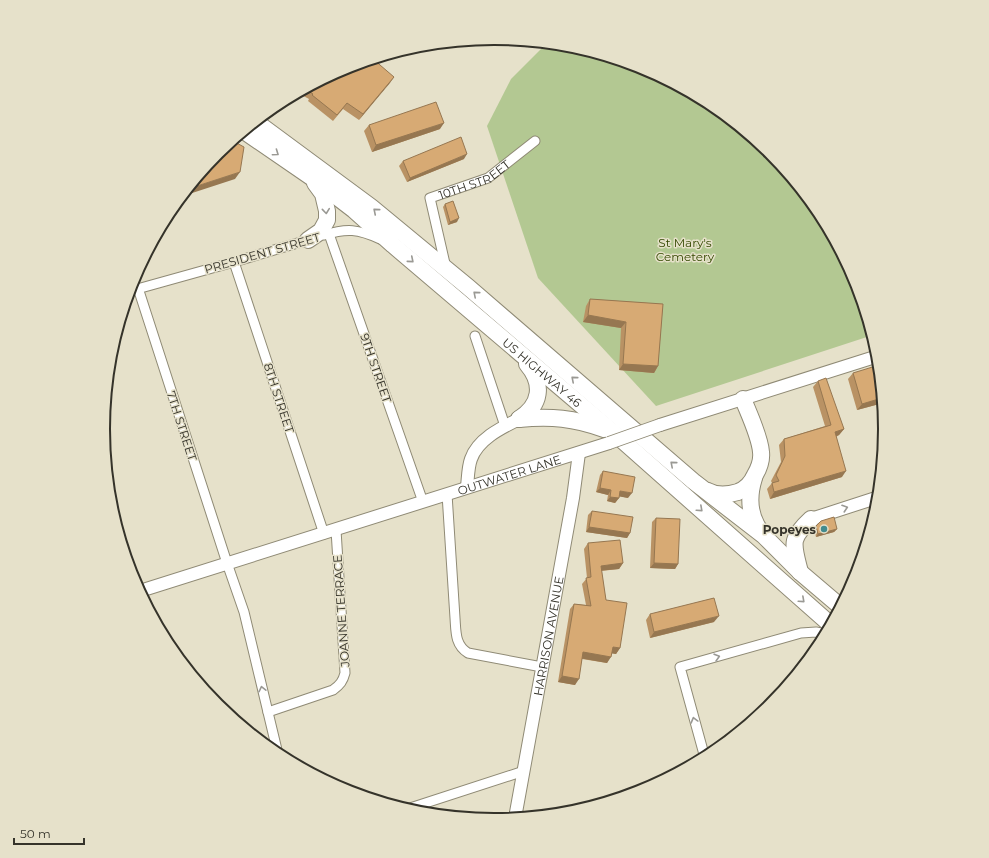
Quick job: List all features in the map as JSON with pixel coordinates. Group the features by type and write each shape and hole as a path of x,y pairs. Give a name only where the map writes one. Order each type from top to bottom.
{"highway":[{"name":"US HIGHWAY 46","path":"260,125 371,207 446,269 693,481 764,536 801,573 837,603"},
{"name":"US HIGHWAY 46","path":"248,134 311,177 354,210 515,349 612,438 827,621"},
{"path":"308,240 321,231 326,220 323,194 311,177"},
{"path":"512,422 528,414 534,406 538,390 538,380 534,372 515,349"},
{"path":"693,481 712,493 727,494 744,490 750,485 760,464 761,452 743,399"},
{"path":"512,422 540,417 564,418 584,422 612,438"},
{"path":"755,475 751,488 750,504 755,521 764,536"},
{"path":"801,573 795,551 795,537 800,529 811,519"}],"street":[{"name":"10TH STREET","path":"446,269 430,198 488,178 535,142"},
{"name":"PRESIDENT STREET","path":"138,288 345,230 371,235 393,245"},
{"name":"9TH STREET","path":"329,234 423,502"},
{"name":"8TH STREET","path":"234,262 330,532"},
{"name":"7TH STREET","path":"136,294 244,612 276,744"},
{"path":"467,487 471,458 481,442 512,422 474,336"},
{"name":"OUTWATER LANE","path":"146,589 579,453 612,438 660,425 872,358"},
{"name":"HARRISON AVENUE","path":"516,812 573,498 579,453"},
{"path":"447,494 455,618 459,645 463,650 468,652 542,667"},
{"path":"811,519 872,500"},
{"name":"JOANNE TERRACE","path":"268,712 333,690 340,686 344,680 345,673 330,532"},
{"path":"703,751 680,667 801,633 820,633"},
{"path":"418,805 524,771"}],"green space":[{"name":"St Mary's Cemetery","path":"542,48 569,52 618,65 641,74 686,96 728,124 766,157 799,195 814,216 839,259 858,306 867,337 656,406 538,278 487,126 511,79"}],"building":[{"path":"378,63 394,77 363,114 347,103 337,115 312,95 313,94 310,92 348,74"},
{"path":"436,102 444,123 376,145 369,125"},
{"path":"461,137 467,154 410,178 403,161"},
{"path":"237,143 244,147 240,172 198,186 223,157"},
{"path":"453,201 459,218 450,222 445,204"},
{"path":"590,299 663,304 658,366 623,364 626,322 588,315"},
{"path":"873,367 877,399 862,404 853,373"},
{"path":"826,378 844,429 835,432 846,471 774,492 772,483 779,481 776,475 785,456 784,439 831,425 818,381"},
{"path":"603,471 635,477 632,493 620,491 619,498 610,497 611,490 600,488"},
{"path":"592,511 633,517 630,533 589,527"},
{"name":"Popeyes","path":"834,517 837,529 818,534 816,526 821,521"},
{"path":"656,518 680,519 678,564 654,563"},
{"path":"620,540 623,563 601,566 606,600 627,603 620,648 613,647 611,657 583,652 579,679 562,676 574,604 591,606 586,578 591,577 588,543"},
{"path":"714,598 719,616 654,632 650,614"}],"place":[{"name":"Popeyes","path":"824,529"}]}
